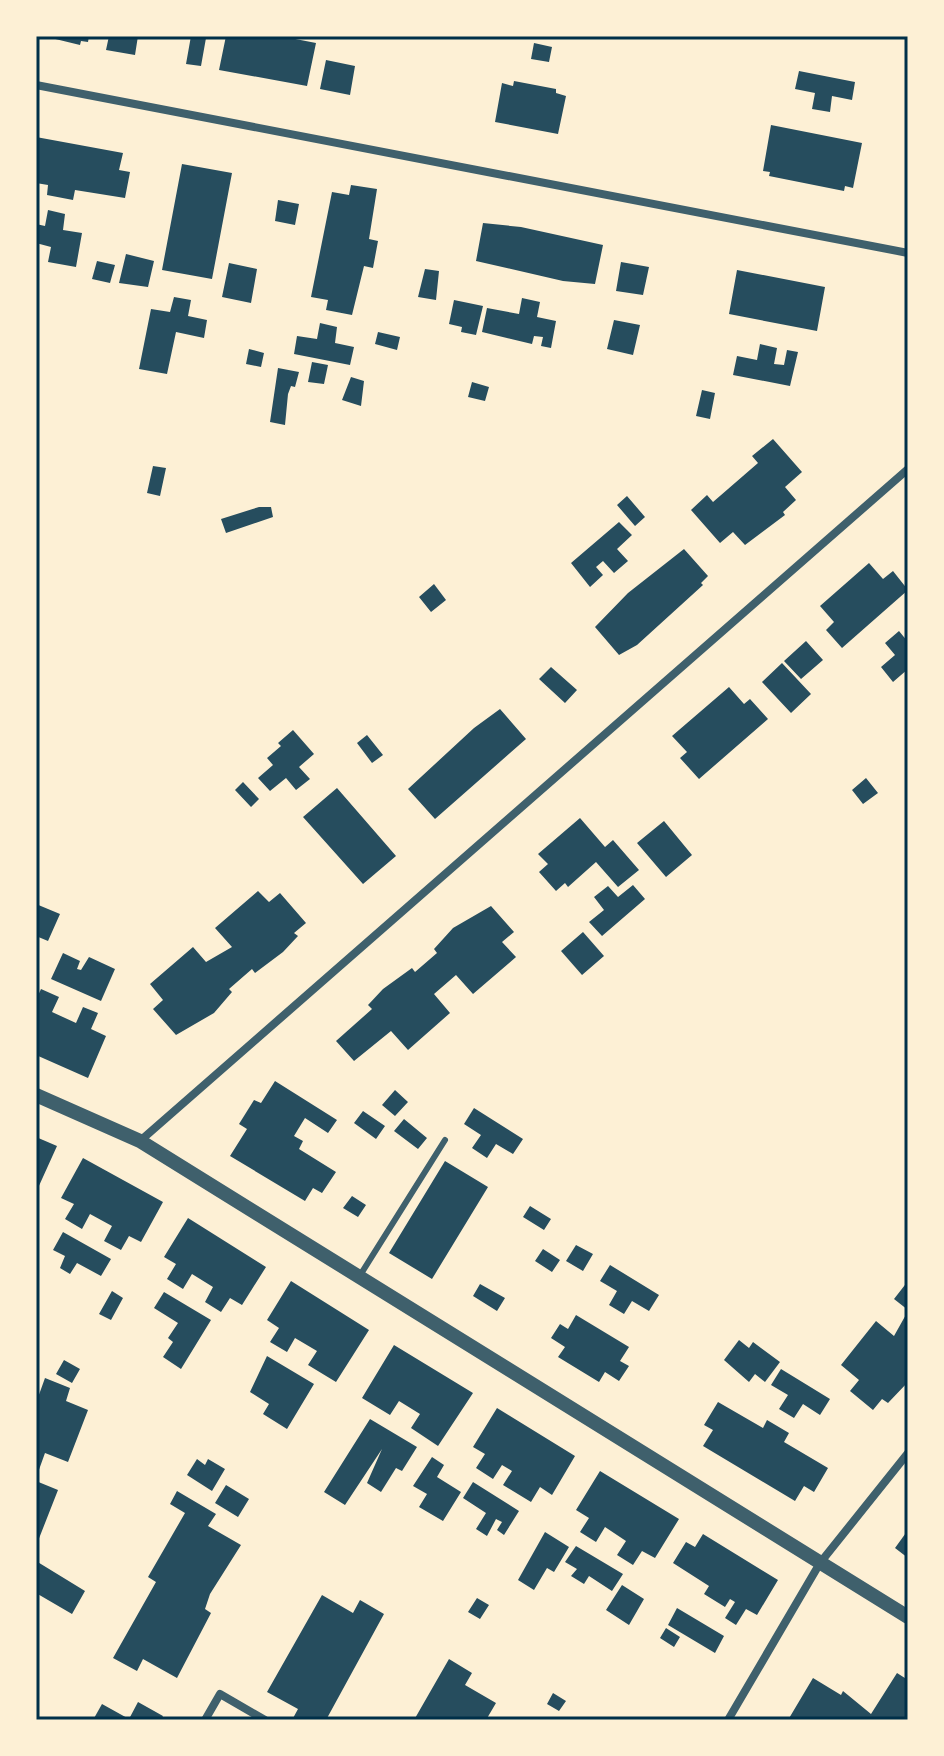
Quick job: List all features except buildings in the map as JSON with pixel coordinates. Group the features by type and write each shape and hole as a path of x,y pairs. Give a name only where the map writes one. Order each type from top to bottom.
{"street":[{"path":"36,85 908,253"},
{"path":"140,1141 908,469"},
{"path":"36,1095 140,1141 908,1617"},
{"path":"728,1720 820,1563 908,1453"},
{"path":"205,1720 220,1694 265,1720"}],"lane":[{"path":"359,1277 445,1140"}]}
